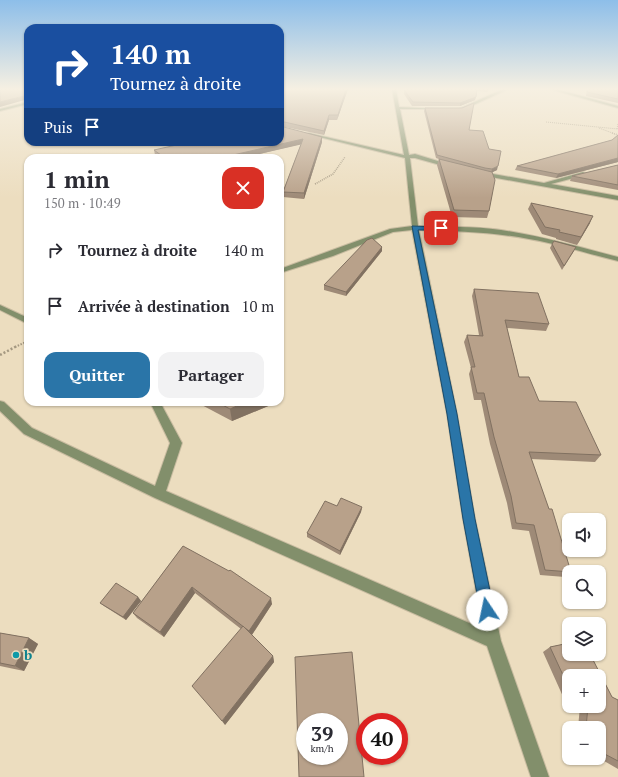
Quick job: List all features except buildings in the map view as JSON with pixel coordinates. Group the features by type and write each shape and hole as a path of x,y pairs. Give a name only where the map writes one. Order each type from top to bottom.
{"street":[{"path":"401,125 407,157 414,228 452,414 469,519 493,641 540,777"},
{"path":"301,132 407,157 415,156 460,168"},
{"path":"475,172 515,181 618,198"},
{"path":"544,185 588,173"},
{"path":"284,270 392,230 414,228 467,229 500,232 531,237 618,259"},
{"path":"0,307 24,319"},
{"path":"0,405 28,431 159,494 493,641"},
{"path":"157,406 176,443 159,494"}],"path":[{"path":"585,125 618,129"},
{"path":"594,126 618,135"},
{"path":"315,184 326,180 335,173 347,154 344,142"},
{"path":"0,355 24,343"}],"place":[{"name":"b","path":"16,655"}],"route":[{"path":"441,228 414,228 452,414 469,519 487,610"}]}
